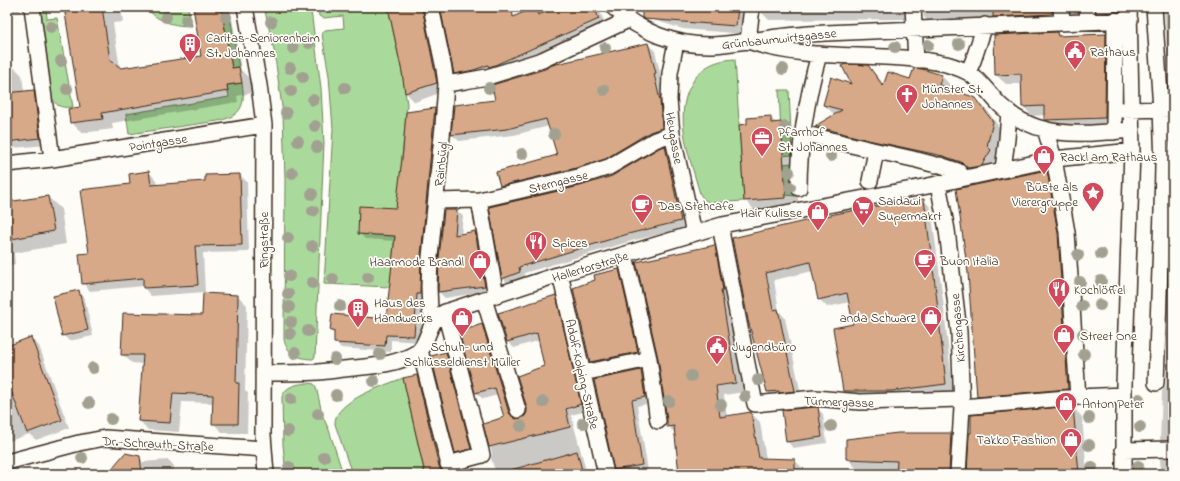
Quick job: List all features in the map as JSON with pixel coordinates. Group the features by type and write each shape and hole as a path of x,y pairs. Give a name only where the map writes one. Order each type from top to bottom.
{"street":[{"path":"32,7 52,158"},
{"name":"Ringstraße","path":"245,7 259,85 264,124 263,373 264,449 266,474"},
{"name":"Rainbügl","path":"431,7 446,84 432,237 429,287 430,311 439,317 482,455 449,469"},
{"name":"Grünbaumwirtsgasse","path":"612,7 628,20 650,32 676,42 713,45 813,33 1062,23 1088,14 1123,15"},
{"path":"752,7 748,41 777,50 916,60 947,65 968,72 1008,112 1019,119 1038,127 1065,134 1124,131"},
{"path":"913,7 916,60"},
{"path":"1061,7 1062,23"},
{"path":"1124,474 1124,395 1130,225 1128,151 1124,131 1128,110 1138,7"},
{"path":"1154,7 1167,109 1163,165 1156,383"},
{"path":"1123,15 1128,110 1140,224 1130,225"},
{"path":"446,84 487,77 542,60 628,20"},
{"path":"968,72 985,25"},
{"name":"Heugasse","path":"676,42 669,87 672,134 694,233"},
{"path":"799,188 802,133 810,88 819,54"},
{"path":"1128,110 1167,109"},
{"path":"1004,169 1008,112"},
{"name":"Pointgasse","path":"7,164 264,124"},
{"path":"1038,127 1050,159 1067,232 1078,397"},
{"path":"802,133 958,171 964,178"},
{"name":"Sterngasse","path":"436,201 479,200 578,177 609,167 655,140 672,134"},
{"path":"870,150 870,181"},
{"name":"Hallertorstraße","path":"439,317 560,274 722,225 938,184 1050,159 1128,151"},
{"name":"Kirchengasse","path":"938,184 947,230 959,332 961,403 958,474"},
{"path":"479,200 490,298 518,410"},
{"name":"Türmergasse","path":"722,225 722,236 755,404 815,398 860,402 961,403"},
{"path":"624,255 649,359 658,421"},
{"name":"Adolf-Kolping-Straße","path":"560,274 606,474"},
{"path":"263,373 318,372 396,362 410,357 420,350 439,317"},
{"path":"420,350 449,469"},
{"path":"583,373 649,359"},
{"path":"961,403 1124,395"},
{"name":"Dr.-Schrauth-Straße","path":"7,462 79,442 105,438 264,449"},
{"path":"1123,450 1173,449"}],"green space":[{"path":"39,7 46,7 47,19 57,18 73,107 59,106 54,102 51,94"},
{"path":"146,7 188,7 192,26 172,24 161,20"},
{"path":"264,7 310,7 312,18 321,88 324,143 315,357 313,359 294,355 285,344 284,339 285,180 283,114 274,50"},
{"path":"318,7 388,7 402,72 407,104 390,287 324,284 333,129 329,76 322,34 325,30 344,28 343,16 323,18 319,16"},
{"path":"229,11 239,67 232,68 222,12"},
{"path":"735,59 744,201 711,203 705,200 700,194 688,153 683,124 686,96 696,77 705,68 722,61"},
{"path":"242,83 243,98 240,109 237,113 226,119 129,134 126,114 229,97 227,85"},
{"path":"779,90 789,90 792,155 782,156"},
{"path":"792,163 795,196 786,195 783,164"},
{"path":"403,378 425,474 352,474 335,424 337,416 342,408 351,401"},
{"path":"308,383 314,384 316,387 323,417 329,430 343,474 286,474 283,445 282,397 289,388"}],"building":[{"name":"Caritas-Seniorenheim St. Johannes","path":"64,7 102,7 110,60 121,68 201,56 193,7 221,7 232,68 239,67 242,83 227,85 228,91 102,113 103,119 70,123 68,109 80,107"},
{"path":"388,7 422,7 437,83 405,93"},
{"path":"440,7 512,7 513,17 535,7 538,15 559,7 594,7 599,19 495,65 489,67 488,65 474,70 454,74"},
{"path":"642,7 738,7 736,26 644,19 642,17"},
{"path":"993,7 1052,7 1052,14 993,17"},
{"name":"Rathaus","path":"1057,32 1058,36 1106,34 1105,118 1044,120 1044,106 1022,107 1021,74 995,75 994,35"},
{"path":"648,43 656,73 654,74 660,100 662,128 650,132 605,159 576,168 500,186 496,172 557,155 546,119 507,129 451,135 454,105 495,100 492,85 545,69 552,65"},
{"name":"Münster St. Johannes","path":"845,64 868,65 883,86 888,72 910,79 914,68 922,69 942,75 939,85 976,98 993,122 987,146 991,150 981,166 968,168 961,162 943,156 868,140 815,126 842,110 823,105 831,77 851,84 842,66"},
{"path":"34,90 40,138 7,142 7,93"},
{"path":"435,108 421,256 420,294 417,294 414,336 386,335 385,346 334,343 334,331 330,331 332,314 386,319 395,236 358,234 359,206 396,208 406,112"},
{"name":"Pfarrhof St. Johannes","path":"771,116 771,123 781,122 786,198 744,201 739,125 747,124 747,118"},
{"path":"665,146 681,221 628,234 519,267 520,272 502,279 489,207 580,186 612,176 659,148"},
{"path":"1047,170 1058,233 1068,389 977,397 968,273 956,189"},
{"path":"149,171 151,185 205,181 205,175 240,174 242,245 195,246 198,285 143,288 143,278 82,284 79,254 89,253 80,190 130,184 129,174"},
{"path":"48,196 54,231 7,240 7,202"},
{"path":"924,199 946,384 892,391 843,391 833,328 853,324 847,293 818,300 810,262 766,273 773,310 778,309 795,391 779,393 779,391 767,392 748,320 732,238 835,214"},
{"path":"444,210 457,210 455,235 475,231 485,286 438,292 439,258"},
{"path":"715,245 736,383 716,386 720,417 751,412 759,458 795,459 795,474 679,474 674,426 667,427 658,358 636,262"},
{"path":"619,269 638,352 590,362 573,288 595,280 594,275"},
{"path":"79,290 88,330 62,336 53,296"},
{"path":"203,293 238,295 236,383 239,383 238,424 212,424 213,395 173,393 170,423 138,421 143,355 121,355 123,313 202,315"},
{"path":"556,295 581,404 566,409 570,427 489,447 483,424 504,417 495,388 475,393 459,332 482,324 509,413 516,419 521,418 525,416 527,408 517,376 544,366 537,333 507,342 498,313"},
{"path":"31,337 62,420 27,433 7,380 7,346"},
{"path":"446,352 471,449 455,453 431,356"},
{"path":"641,370 645,397 632,400 642,465 614,470 594,380"},
{"path":"417,375 442,474 425,474 403,378"},
{"path":"1073,406 1079,474 967,474 969,433 971,433 971,415"},
{"path":"818,407 822,437 786,442 782,410"},
{"path":"898,433 951,433 949,474 896,474 897,461 846,459 846,439"},
{"path":"577,451 583,474 512,474 511,470"},
{"path":"125,453 140,456 142,474 107,474"}],"place":[{"name":"Caritas-Seniorenheim St. Johannes","path":"190,64"},
{"name":"Rathaus","path":"1075,70"},
{"name":"Münster St. Johannes","path":"907,114"},
{"name":"Pfarrhof St. Johannes","path":"762,158"},
{"name":"Rackl am Rathaus","path":"1044,176"},
{"name":"Büste als Vierergruppe","path":"1093,212"},
{"name":"Das Stehcafe","path":"642,224"},
{"name":"Saidawi Supermakrt","path":"863,226"},
{"name":"Hair Kulisse","path":"818,232"},
{"name":"Spices","path":"536,262"},
{"name":"Haarmode Brandl","path":"480,280"},
{"name":"Buon Italia","path":"925,280"},
{"name":"Kochlöffel","path":"1059,308"},
{"name":"Haus des Handwerks","path":"358,328"},
{"name":"anda Schwarz","path":"931,336"},
{"name":"Schuh- und Schlüsseldienst Müller","path":"462,338"},
{"name":"Street One","path":"1064,354"},
{"name":"Jugendbüro","path":"717,366"},
{"name":"Anton Peter","path":"1066,422"},
{"name":"Takko Fashion","path":"1071,458"}]}
